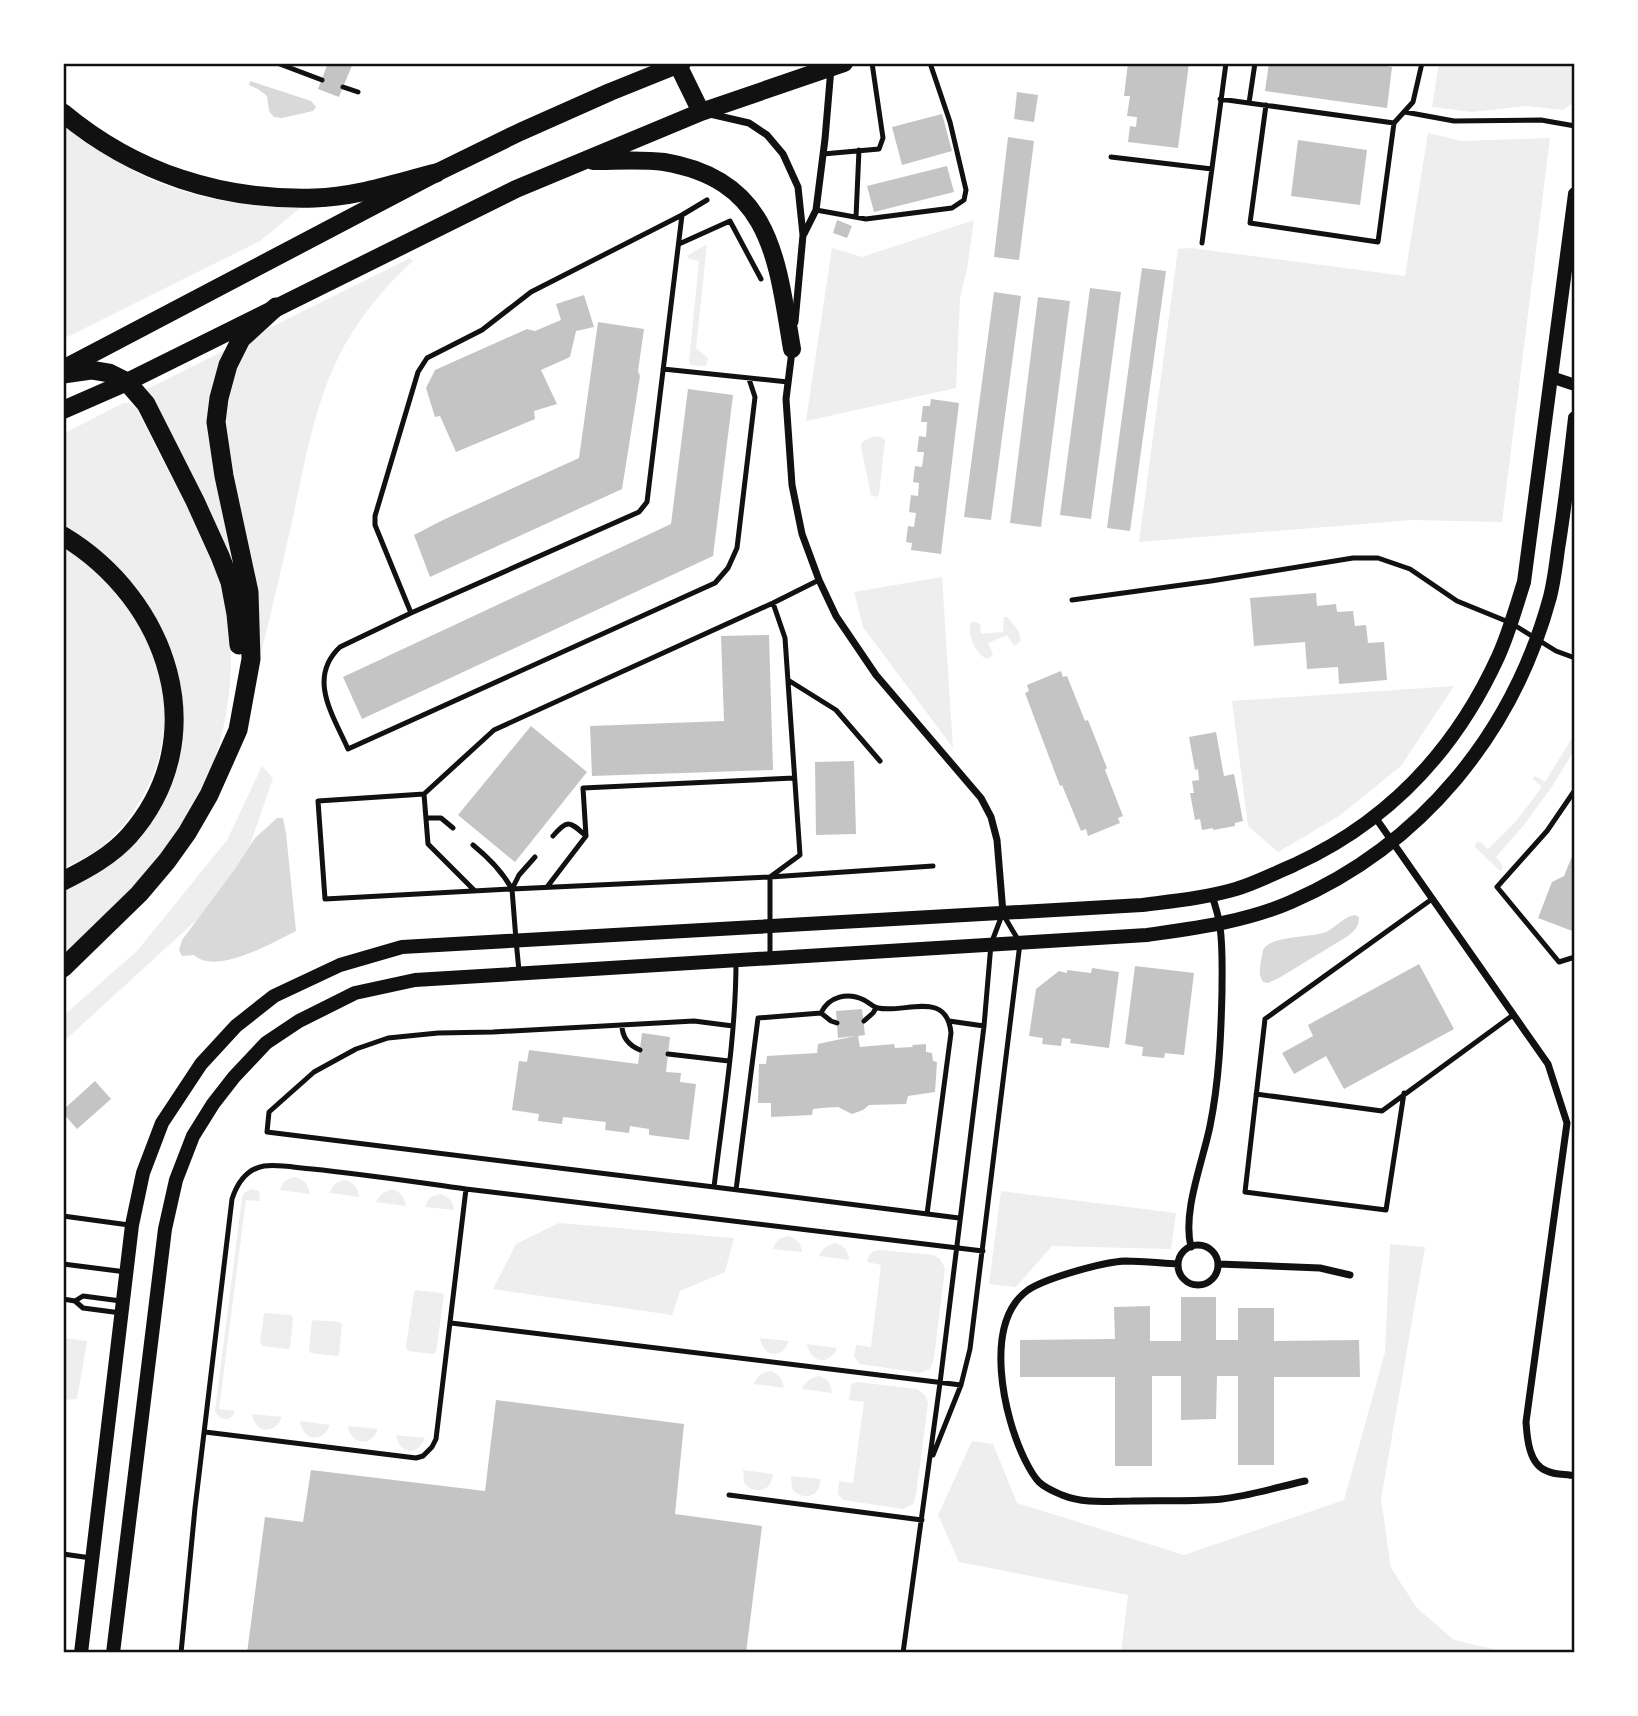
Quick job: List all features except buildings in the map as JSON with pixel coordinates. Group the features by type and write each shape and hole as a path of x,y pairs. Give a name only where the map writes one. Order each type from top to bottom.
{"highway":[{"path":"63,372 436,173 610,92 680,64 701,112"},
{"path":"63,410 127,382 516,189 701,112 838,65"},
{"path":"63,113 102,143 163,174 199,185 255,195 316,198 365,192 436,173"},
{"path":"586,160 663,162 693,170 723,183 747,204 765,230 778,266 792,349"},
{"path":"63,968 139,894 167,861 209,795 238,730 251,659 249,592 224,477 216,422 228,365 241,339 276,307"},
{"path":"63,372 91,370 109,373 127,382 146,404 200,512 230,582 236,614 240,661 238,730"},
{"path":"63,536 96,558 117,579 148,621 168,668 174,699 175,725 165,773 155,798 142,819 127,838 98,863 63,881"}],"main road":[{"path":"81,1653 132,1225 143,1173 162,1123 182,1090 201,1063 236,1026 274,996 340,965 402,947 1142,905 1212,895 1261,880 1324,851 1376,817 1422,774 1454,735 1498,657 1511,623 1524,582 1575,194"},
{"path":"114,1653 166,1229 176,1180 193,1136 213,1104 266,1043 299,1021 355,993 415,981 1147,934 1220,925 1292,902 1346,873 1393,842 1450,787 1500,718 1518,685 1551,594 1575,418"}],"street":[{"path":"803,235 816,210 838,65"},
{"path":"701,112 749,123 767,135 783,154 798,187 803,235 788,382 787,421 792,485 802,534 818,580 836,615 876,675 981,798 991,817 997,840 1003,914"},
{"path":"1551,377 1575,385"},
{"path":"1376,817 1548,1064 1571,1123 1526,1422 1527,1437 1536,1463 1546,1471 1575,1476"},
{"path":"1191,1247 1188,1235 1189,1215 1210,1125 1222,1016 1220,925 1212,895"},
{"path":"1203,1246 1209,1249 1218,1264 1215,1276 1200,1285 1184,1280 1178,1264 1182,1253 1191,1247 1203,1246"},
{"path":"1178,1264 1112,1262 1064,1275 1028,1291 1013,1307 1002,1339 1004,1394 1014,1434 1033,1475 1050,1490 1081,1501 1219,1499 1305,1481"},
{"path":"1218,1264 1320,1268 1350,1275"}],"lane":[{"path":"276,63 322,80"},
{"path":"823,154 879,149 883,138 872,63"},
{"path":"816,210 866,219 952,208 964,200 966,190 950,122 930,63"},
{"path":"1202,243 1226,63"},
{"path":"1249,103 1255,63"},
{"path":"1266,105 1250,223 1378,242 1394,123 1413,102 1422,63"},
{"path":"343,87 358,92"},
{"path":"1220,99 1394,123"},
{"path":"1404,112 1454,121 1541,120 1575,127"},
{"path":"856,217 859,150"},
{"path":"1111,158 1212,169"},
{"path":"411,613 375,525 375,516 422,364 427,358 482,330 531,292 707,200"},
{"path":"682,215 647,502 639,512 340,647 332,654 326,666 324,695 348,749 715,583 728,568 737,548 755,397 748,379"},
{"path":"679,244 730,220 761,279"},
{"path":"663,369 788,382"},
{"path":"1072,600 1353,558 1378,558 1410,569 1457,601 1511,623 1575,658"},
{"path":"818,580 494,730 424,794 318,801 325,899 770,877 933,866"},
{"path":"770,877 800,855 785,638 773,603"},
{"path":"788,680 836,710 880,761"},
{"path":"547,887 586,836 583,788 794,778"},
{"path":"1575,790 1547,831 1497,887 1559,962 1575,957"},
{"path":"424,794 428,844 474,890"},
{"path":"426,818 441,818 453,828"},
{"path":"554,836 567,823 573,824 586,836"},
{"path":"473,845 497,867 512,889 520,974"},
{"path":"512,889 519,875 536,857"},
{"path":"770,877 770,958"},
{"path":"1404,1093 1386,1210 1245,1192 1265,1019 1432,899"},
{"path":"929,1465 961,1385 970,1349 1020,943 1003,914"},
{"path":"903,1653 940,1383 984,1026 991,944 1003,914"},
{"path":"714,1187 733,1026 736,961"},
{"path":"821,1013 828,1001 844,996 859,998 876,1008 933,1007 944,1014 948,1021 951,1033 927,1214"},
{"path":"863,1021 876,1008"},
{"path":"736,1190 758,1018 821,1013 837,1023"},
{"path":"1256,1094 1382,1111 1513,1015"},
{"path":"733,1026 694,1021 438,1032 388,1038 356,1049 314,1072 269,1112 267,1132 959,1218"},
{"path":"948,1021 984,1026"},
{"path":"622,1025 627,1041 640,1050"},
{"path":"668,1054 729,1061"},
{"path":"181,1653 195,1508 232,1199 243,1178 253,1170 262,1166 274,1166 321,1170 983,1251"},
{"path":"205,1432 384,1455 416,1458 423,1456 436,1439 466,1189"},
{"path":"63,1216 132,1225"},
{"path":"63,1264 126,1272"},
{"path":"75,1301 83,1296 122,1307"},
{"path":"63,1299 75,1301 83,1308 122,1307"},
{"path":"451,1323 961,1385"},
{"path":"729,1495 922,1520"},
{"path":"63,1554 92,1558"}],"shaded area":[{"path":"1439,63 1575,63 1574,102 1563,110 1527,106 1472,112 1432,107"},
{"path":"250,81 311,101 316,107 313,111 282,118 274,117 269,111 267,96 249,85"},
{"path":"63,123 144,176 182,191 260,206 300,208 260,241 63,339"},
{"path":"1428,133 1462,141 1550,138 1502,522 1411,520 1139,542 1178,249 1191,248 1405,276"},
{"path":"974,220 960,298 956,388 806,421 832,248 862,257"},
{"path":"707,244 696,348 708,358 706,366 691,365 689,361 699,261 687,256"},
{"path":"410,258 413,261 391,282 362,318 345,344 329,377 310,438 261,653 247,651 223,544 147,389"},
{"path":"123,403 129,403 137,409 197,527 218,576 227,611 230,682 217,753 188,819 169,849 63,961 63,888 162,798 169,650 63,529 63,434"},
{"path":"874,436 885,440 877,497 871,495 861,447 862,442"},
{"path":"63,544 93,568 118,596 139,627 154,660 163,695 164,731 156,768 131,815 106,843 87,857 63,868"},
{"path":"942,577 953,748 863,627 854,592"},
{"path":"1004,617 1017,629 1020,642 1014,646 1007,635 988,643 993,655 987,659 973,644 971,622 980,624 981,634 1003,632"},
{"path":"1454,686 1401,766 1339,816 1278,852 1248,826 1232,701"},
{"path":"1575,733 1575,749 1551,788 1496,857 1503,866 1502,870 1499,870 1475,847 1476,843 1480,842 1488,849 1517,820 1542,787 1533,777 1545,782"},
{"path":"262,766 273,778 237,883 63,1042 63,1016 137,951 227,840"},
{"path":"277,818 283,818 286,833 296,931 230,960 216,962 194,955 182,956 179,950 182,940 255,838"},
{"path":"1355,915 1359,917 1358,923 1348,936 1279,978 1268,983 1263,982 1260,969 1263,950 1267,945 1282,939 1326,932"},
{"path":"296,1177 306,1183 310,1194 280,1190 286,1180"},
{"path":"346,1180 356,1186 359,1197 330,1193 332,1187"},
{"path":"252,1189 259,1191 260,1201 246,1200 219,1409 235,1411 231,1417 225,1419 219,1417 215,1411 242,1198 244,1193"},
{"path":"393,1189 402,1195 406,1206 376,1202 383,1193"},
{"path":"1001,1191 1176,1213 1171,1249 1052,1246 1016,1287 989,1284"},
{"path":"441,1194 450,1200 454,1210 425,1207 431,1198"},
{"path":"559,1223 734,1238 725,1272 680,1291 672,1315 493,1289 516,1244"},
{"path":"789,1236 798,1242 802,1252 773,1249 779,1240"},
{"path":"836,1243 846,1249 849,1260 819,1256 826,1247"},
{"path":"1390,1244 1425,1247 1381,1499 1391,1568 1417,1608 1454,1640 1510,1653 1121,1653 1128,1595 959,1562 938,1515 972,1441 993,1444 1017,1503 1184,1555 1344,1500 1385,1352"},
{"path":"873,1251 933,1255 940,1259 945,1268 934,1359 930,1369 920,1373 860,1364 854,1357 856,1345 871,1347 881,1265 867,1262"},
{"path":"416,1290 444,1295 436,1352 433,1354 408,1351 406,1347"},
{"path":"266,1313 291,1315 290,1348 263,1346 260,1343"},
{"path":"314,1320 340,1322 339,1355 311,1353 309,1350"},
{"path":"63,1338 87,1341 77,1399 63,1400"},
{"path":"760,1338 789,1341 782,1351 773,1354 765,1349"},
{"path":"807,1344 837,1348 830,1358 820,1360 812,1356"},
{"path":"771,1371 780,1377 784,1388 754,1384 760,1375"},
{"path":"819,1376 828,1382 832,1393 802,1389 809,1380"},
{"path":"857,1382 917,1389 925,1395 928,1403 916,1495 913,1504 903,1509 843,1500 838,1494 839,1481 853,1483 864,1402 849,1400 851,1384"},
{"path":"252,1414 282,1417 274,1427 265,1430 257,1425"},
{"path":"300,1421 330,1425 322,1435 313,1438 305,1433"},
{"path":"348,1426 378,1429 371,1439 362,1442 353,1437"},
{"path":"396,1435 425,1438 418,1448 409,1451 401,1446"},
{"path":"743,1470 773,1475 767,1488 756,1490 744,1482"},
{"path":"791,1476 821,1479 818,1490 808,1496 800,1495 792,1488"}]}
